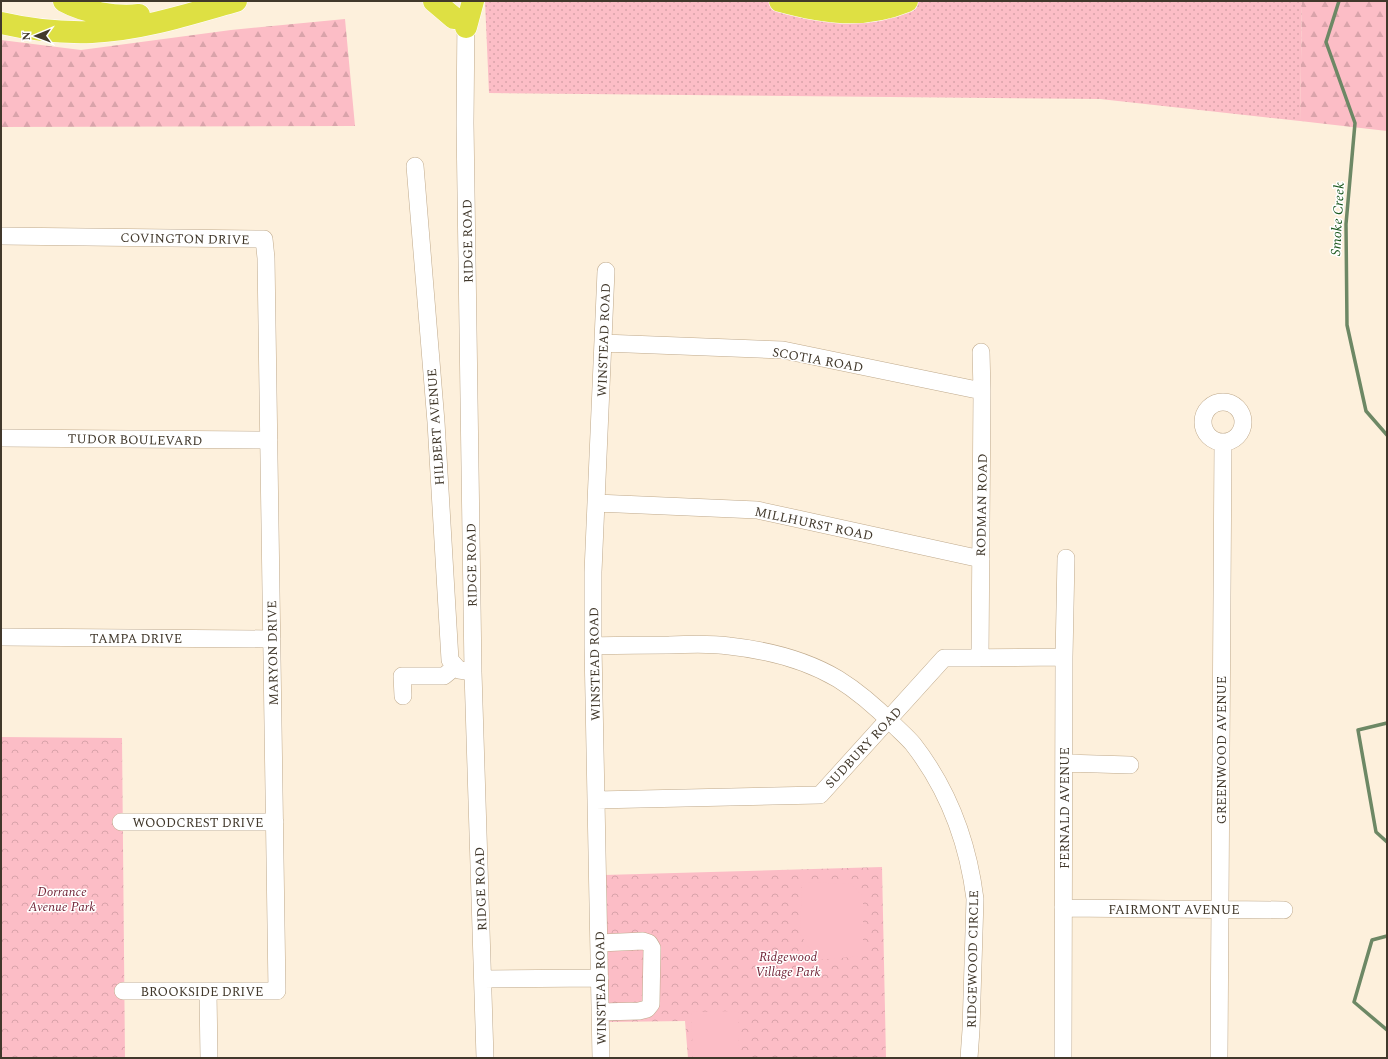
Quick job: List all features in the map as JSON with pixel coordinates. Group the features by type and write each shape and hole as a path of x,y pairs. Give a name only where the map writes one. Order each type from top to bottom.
{"highway":[{"path":"64,1 73,6 128,17 197,1"},
{"path":"1,23 23,28 55,32 93,32 130,28 236,1"},
{"path":"434,1 460,12 473,1"},
{"path":"780,1 815,10 836,13 862,12 882,9 907,1"}],"street":[{"name":"RIDGE ROAD","path":"460,12 465,73 473,672 485,1058"},
{"name":"HILBERT AVENUE","path":"415,166 436,422 450,660 455,667"},
{"name":"COVINGTON DRIVE","path":"1,236 264,240 266,258 268,344"},
{"name":"WINSTEAD ROAD","path":"601,1058 593,646 593,572 606,271"},
{"name":"SCOTIA ROAD","path":"603,343 783,350 982,391"},
{"name":"MARYON DRIVE","path":"268,344 277,963"},
{"name":"RODMAN ROAD","path":"980,658 981,352"},
{"name":"TUDOR BOULEVARD","path":"1,438 269,440"},
{"name":"GREENWOOD AVENUE","path":"1219,1058 1223,442"},
{"name":"MILLHURST ROAD","path":"596,503 757,510 981,559"},
{"name":"FERNALD AVENUE","path":"1063,1058 1064,657 1066,558"},
{"name":"TAMPA DRIVE","path":"1,637 272,639"},
{"name":"RIDGEWOOD CIRCLE","path":"593,646 704,644 761,651 792,660 818,669 848,686 878,710 912,744 930,769 946,796 959,828 968,859 975,899 969,1058"},
{"name":"SUDBURY ROAD","path":"596,800 820,795 944,658 1064,657"},
{"path":"403,696 402,676 444,676 455,667 459,670 473,672"},
{"path":"1064,763 1130,765"},
{"name":"WOODCREST DRIVE","path":"121,822 275,822"},
{"name":"FAIRMONT AVENUE","path":"1063,908 1284,910"},
{"path":"599,942 643,942 649,943 652,948 652,1004 647,1009 639,1011 600,1012"},
{"name":"BROOKSIDE DRIVE","path":"123,991 277,991 277,963"},
{"path":"483,979 600,978"},
{"path":"208,992 209,1058"}],"green space":[{"path":"485,1 1302,1 1300,121 1100,99 489,93"},
{"path":"1302,1 1387,1 1387,131 1300,121"},
{"path":"345,19 355,126 1,127 1,40 81,50 231,30"},
{"name":"Dorrance Avenue Park","path":"1,737 122,738 125,1058 1,1058"},
{"name":"Ridgewood Village Park","path":"882,867 886,1058 688,1058 685,1021 608,1022 604,875"},
{"path":"802,882 852,884 863,897 863,956 817,960 800,934"},
{"path":"738,1011 739,1058 693,1058 691,1012"}],"waterway":[{"name":"Smoke Creek","path":"1339,1 1326,42 1355,123 1346,224 1347,325 1366,411 1387,435"},
{"name":"Smoke Creek","path":"1387,723 1358,730 1376,832 1387,842"},
{"name":"Smoke Creek","path":"1387,936 1372,940 1354,1002 1387,1030"}]}
